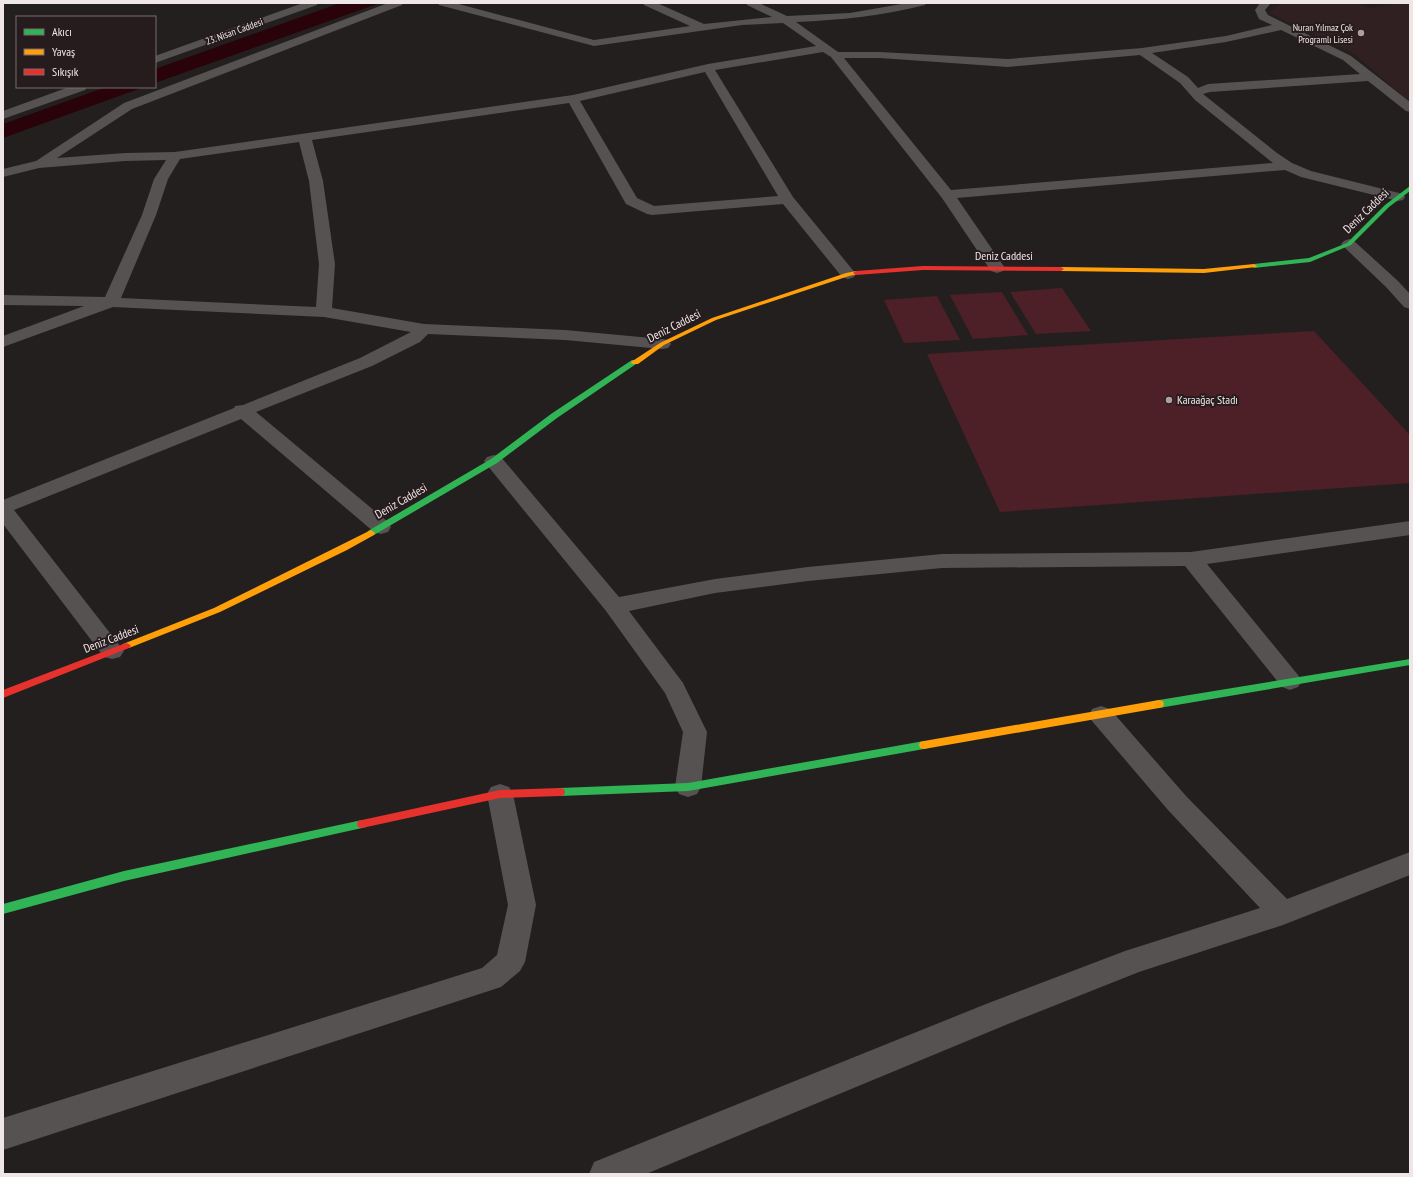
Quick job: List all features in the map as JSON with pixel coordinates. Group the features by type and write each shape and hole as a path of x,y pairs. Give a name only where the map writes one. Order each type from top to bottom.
{"street":[{"name":"23. Nisan Caddesi","path":"156,60 313,3"},
{"path":"39,164 128,106 398,3"},
{"path":"443,3 594,43 742,22 850,16 890,10 921,3"},
{"path":"648,3 703,27"},
{"path":"751,3 786,20 830,51 946,195 997,268"},
{"path":"1266,3 1260,10 1263,17 1346,58 1410,108"},
{"path":"3,173 39,164 124,157 175,156 573,99 708,68 830,51 1008,63 1142,51 1226,39 1282,26"},
{"path":"1142,51 1184,80 1198,97 1272,156 1287,166 1319,177 1398,197"},
{"path":"708,68 787,199 848,274"},
{"path":"1196,93 1208,88 1369,77"},
{"path":"3,115 78,88"},
{"path":"573,99 632,201 652,211 787,199"},
{"path":"305,138 316,181 328,264 324,312"},
{"path":"3,342 111,302 149,215 161,179 175,156"},
{"path":"946,195 1287,166"},
{"name":"Deniz Caddesi","path":"3,694 218,610 344,548 494,461 554,416 662,344 714,319 848,274 923,268 1204,270 1310,260 1349,244 1398,197 1410,188"},
{"path":"1349,244 1392,284 1410,304"},
{"path":"3,300 111,302 324,312 424,329 565,335 662,344"},
{"path":"112,651 3,509 242,410 366,362 414,338 424,329"},
{"path":"242,410 381,527"},
{"path":"494,461 614,606 675,689 695,732 688,787"},
{"path":"614,606 722,585 808,574 942,561 1191,559 1410,528"},
{"path":"1191,559 1290,681"},
{"path":"3,909 124,876 500,794 688,787 1290,681 1410,662"},
{"path":"1101,715 1176,803 1283,913"},
{"path":"3,1134 491,978 510,962 522,905 500,794"},
{"path":"606,1174 997,1014 1136,960 1283,913 1410,864"}],"shaded area":[{"path":"340,3 380,3 156,83 156,69"},
{"name":"Nuran Yılmaz Çok Programlı Lisesi","path":"1281,3 1357,3 1369,8 1398,3 1410,3 1410,102 1353,53 1269,13"},
{"path":"103,88 141,88 3,138 3,124"},
{"path":"1062,288 1091,331 1036,334 1010,292"},
{"path":"1002,292 1028,335 973,339 950,295"},
{"path":"937,296 960,340 904,343 884,300"},
{"path":"1314,331 1410,435 1410,483 1000,512 927,354"}],"traffic: fast":[{"path":"1254,266 1310,260 1349,244 1387,206 1410,188"},
{"path":"371,533 494,461 554,416 635,362"},
{"path":"1159,704 1410,662"},
{"path":"560,792 688,787 924,745"},
{"path":"3,909 124,876 362,824"}],"traffic: slow":[{"path":"1061,269 1204,271 1254,266"},
{"path":"635,362 662,344 714,319 848,274 856,273"},
{"path":"126,646 217,610 344,548 371,533"},
{"path":"924,745 1159,704"}],"traffic: jam":[{"path":"856,273 923,268 1061,269"},
{"path":"3,694 126,646"},
{"path":"362,824 500,794 560,792"}],"place":[{"name":"Nuran Yılmaz Çok Programlı Lisesi","path":"1361,33"},
{"name":"Karaağaç Stadı","path":"1169,400"}]}
